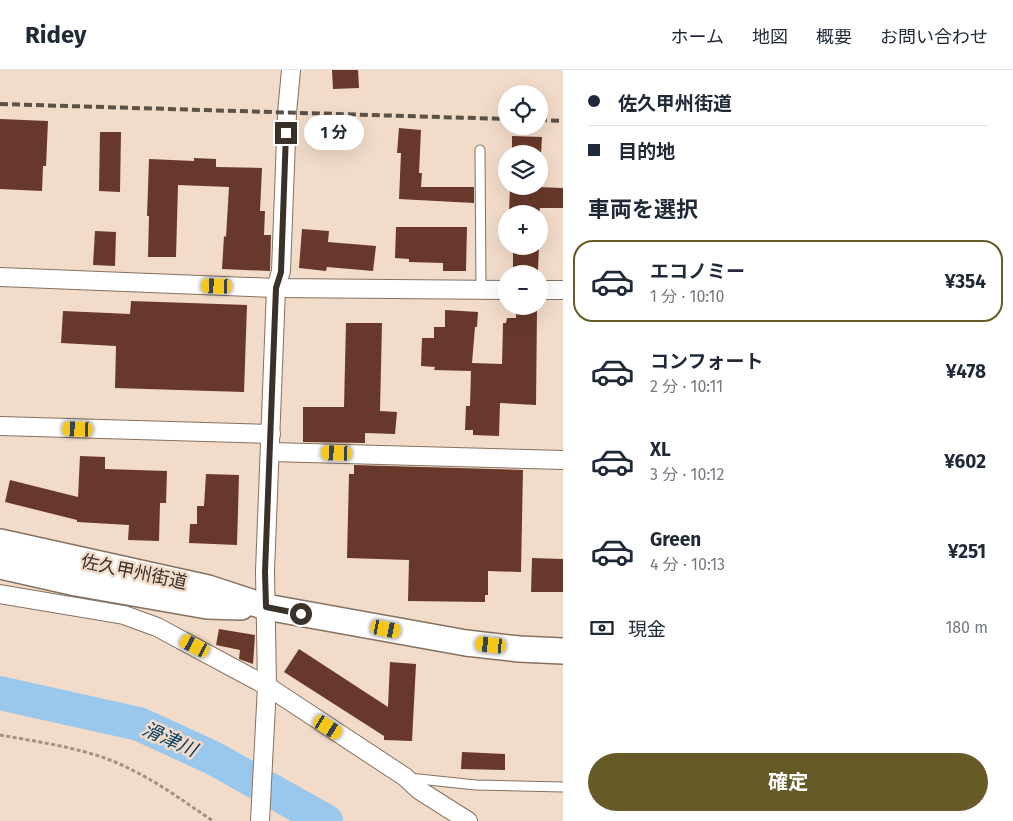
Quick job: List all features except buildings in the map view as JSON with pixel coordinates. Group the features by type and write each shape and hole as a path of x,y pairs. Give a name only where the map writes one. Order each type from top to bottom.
{"main road":[{"name":"佐久甲州街道","path":"0,542 208,588 266,607 466,643 563,651"},
{"name":"佐久甲州街道","path":"0,566 76,583 207,606 266,607"}],"street":[{"path":"260,821 266,690 265,572 276,288 281,272 287,113 291,70"},
{"path":"0,277 276,288 498,290"},
{"path":"548,290 563,290"},
{"path":"0,426 271,434"},
{"path":"271,452 563,460"},
{"path":"0,594 124,614 158,627 266,690 405,777 419,790 468,821"}],"lane":[{"path":"480,150 481,289"},
{"path":"405,777 476,785 563,787"}],"path":[{"path":"0,734 89,754 125,766 168,791 213,821"}],"waterway":[{"name":"滑津川","path":"0,693 139,724 213,758 326,821"}],"railway":[{"path":"0,104 498,119"},
{"path":"548,120 563,121"}],"route":[{"path":"286,133 281,272 276,288 265,572 266,607 301,614"}]}
